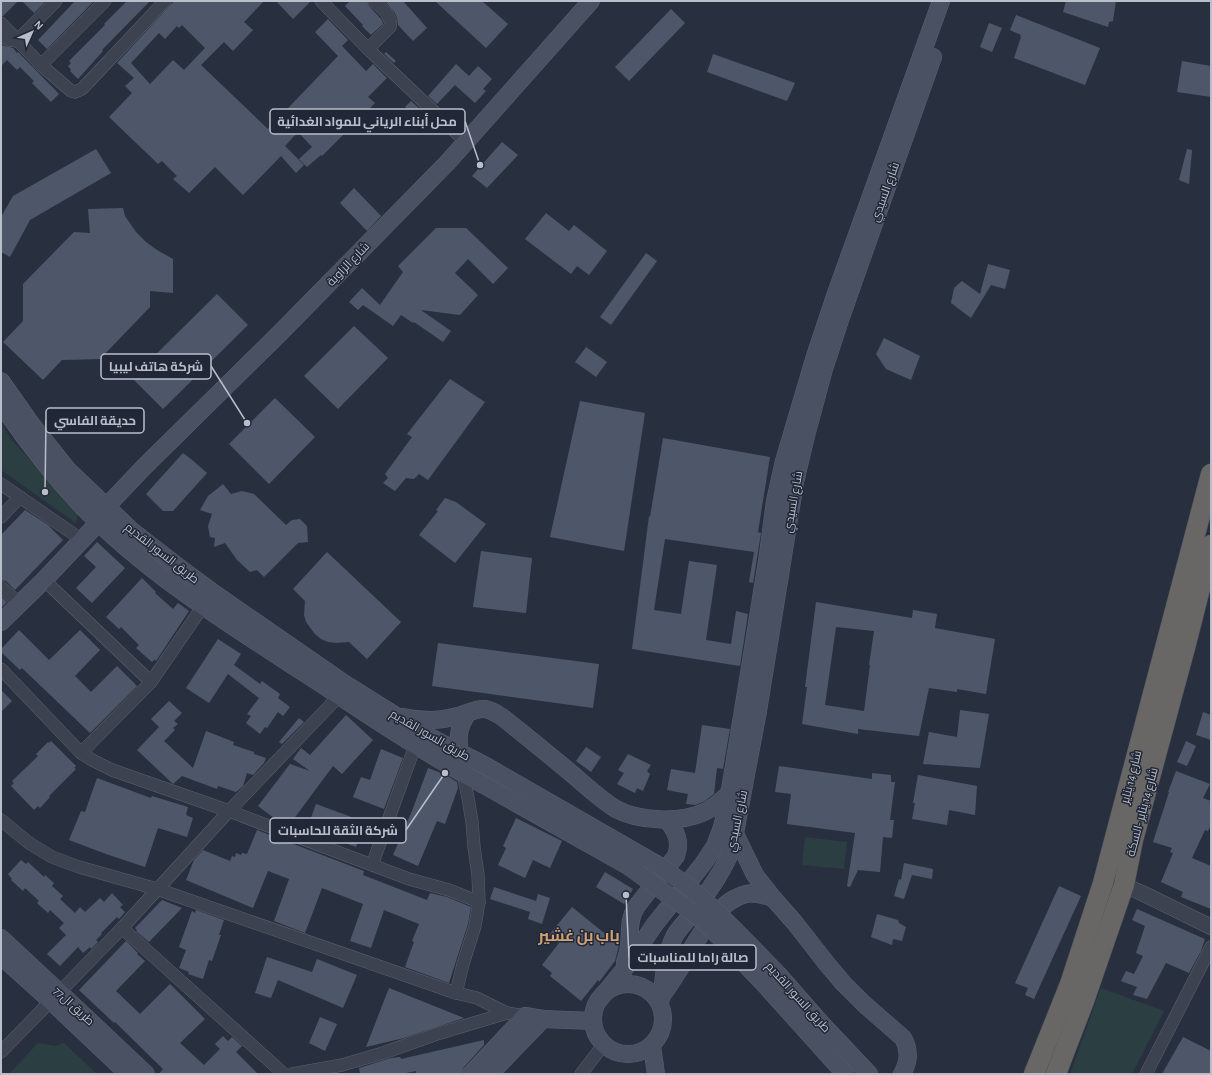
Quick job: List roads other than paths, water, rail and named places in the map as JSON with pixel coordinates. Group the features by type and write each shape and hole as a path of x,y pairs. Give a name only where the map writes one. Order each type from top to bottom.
{"highway":[{"name":"شارع 14 يناير","path":"1034,1074 1070,984 1103,883 1211,474"},
{"name":"شارع 14 يناير -السكة","path":"1056,1074 1084,1001 1124,885 1133,840 1186,644 1211,544"}],"main road":[{"name":"شارع الزاوية","path":"1,622 82,540 102,514 144,467 280,333 466,142 591,1"},
{"name":"شارع السيدي","path":"661,999 665,966 675,936 716,881 726,865 736,836 768,604 775,501 786,454 815,356 861,222 941,1"},
{"name":"شارع السيدي","path":"599,1000 623,971 655,924 703,864 715,846 721,830 795,482 824,369 841,316 954,1"},
{"name":"طريق السور القديم","path":"1,382 29,421 102,514 158,573 203,606 342,690 395,716 428,736 486,766 660,866 689,887 714,909 778,974 845,1074"},
{"name":"طريق السور القديم","path":"1,404 64,485 102,514 131,530 415,746 628,866 695,914 765,985 869,1074"},
{"path":"395,716 419,720 431,720 467,714 474,710 491,710 502,716 597,795 617,809 629,814 653,819 678,820 702,814 728,801"},
{"path":"463,773 458,743 462,722 467,714"},
{"path":"623,971 629,948 629,927 632,915 636,907 676,856 678,849 677,836 667,820"},
{"path":"736,836 755,875 843,983 864,1004 903,1038 908,1055 902,1074"},
{"path":"661,999 641,987 630,984 618,986 608,991 599,1000 594,1013 596,1034 604,1044 612,1050 622,1054 643,1052 652,1046 659,1037 663,1026 661,999 700,934 712,918 735,898 746,894 763,895 773,898"},
{"name":"طريق ال77","path":"1,938 55,996 146,1074"},
{"path":"1,956 55,996 128,1074"},
{"path":"471,1074 525,1016 544,1019 594,1021"},
{"path":"490,1074 544,1019"},
{"path":"652,1046 656,1074"}],"street":[{"path":"17,41 56,1"},
{"path":"41,65 105,1"},
{"path":"1,23 41,65 71,91 75,92 82,89 165,1"},
{"path":"320,1 466,142"},
{"path":"368,49 390,27 391,23 389,17 374,1"},
{"path":"1,38 5,37 9,40 17,41"},
{"path":"1,484 82,540"},
{"path":"1,517 20,497"},
{"path":"44,580 151,682"},
{"path":"1,587 20,604"},
{"path":"81,753 151,682 203,606"},
{"path":"1,670 81,753 112,770 229,811 409,879 449,890 478,902"},
{"path":"1,1052 122,928 342,690"},
{"path":"372,864 415,746"},
{"path":"456,993 475,926 478,902 478,875 472,822 463,773"},
{"path":"1,820 29,843 52,857 79,867 157,889 456,993 476,998 507,1013 525,1016"},
{"path":"1124,885 1211,927"},
{"path":"122,928 284,1074"},
{"path":"1146,1074 1211,946"},
{"path":"292,1074 342,1065 507,1013"},
{"path":"581,1074 604,1044"}],"place":[{"name":"محل أبناء الرياني للمواد الغدائية","path":"480,165"},
{"name":"شركة هاتف ليبيا","path":"247,423"},
{"name":"حديقة الفاسي","path":"45,492"},
{"name":"شركة الثقة للحاسبات","path":"445,773"},
{"name":"صالة راما للمناسبات","path":"626,895"}],"district":[{"name":"باب بن غشير","path":"579,936"}]}
